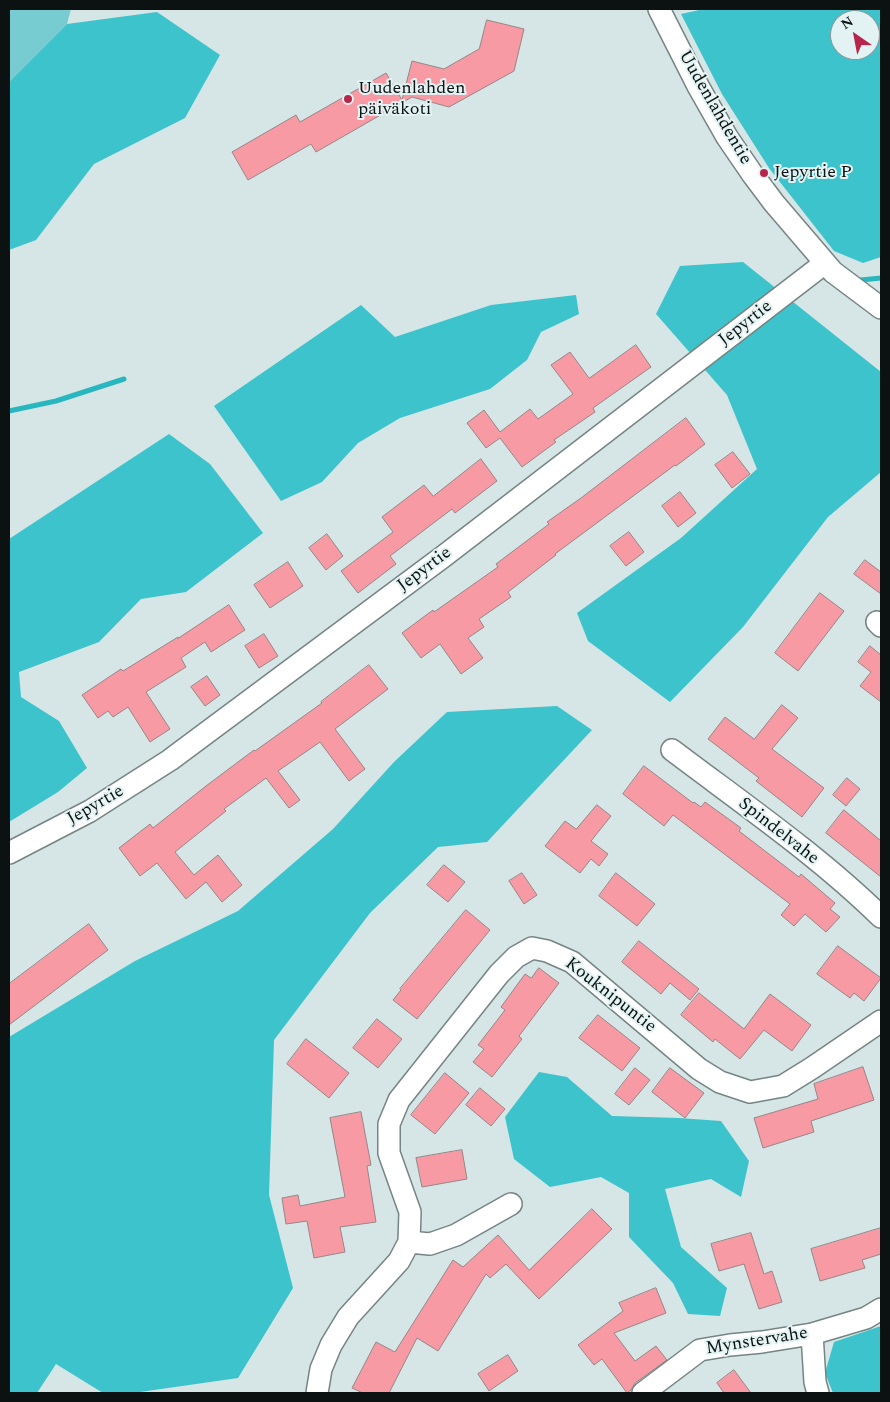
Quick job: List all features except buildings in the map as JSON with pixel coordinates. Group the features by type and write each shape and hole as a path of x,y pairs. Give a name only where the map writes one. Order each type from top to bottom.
{"street":[{"name":"Uudenlahdentie","path":"659,9 698,86 727,137 774,204 833,272 881,308"},
{"name":"Jepyrtie","path":"9,853 90,811 170,760 444,556 825,263"},
{"name":"Spindelvahe","path":"672,750 792,841 862,898 881,917"},
{"name":"Kouknipuntie","path":"317,1393 321,1369 331,1345 348,1317 399,1261 409,1242 410,1212 389,1153 389,1124 400,1100 499,974 516,957 532,948 548,951 572,962 699,1069 720,1082 750,1092 783,1086 881,1021"},
{"path":"409,1242 430,1244 456,1235 510,1204"},
{"name":"Mynstervahe","path":"642,1393 700,1350 812,1334 866,1318 881,1309"},
{"path":"812,1334 815,1382 818,1393"}],"shaded area":[{"path":"9,9 71,9 67,24 9,82"},
{"path":"704,9 881,9 881,257 863,263 834,251 769,168 722,94 681,14"},
{"path":"157,12 220,55 185,118 94,164 36,240 9,250 9,82 67,24"},
{"path":"743,262 881,372 881,472 828,517 743,627 670,702 588,641 577,613 681,538 757,469 727,395 656,314 680,266"},
{"path":"576,295 579,314 541,332 527,360 490,389 400,418 358,443 322,482 281,501 214,406 361,305 395,337 491,305"},
{"path":"169,434 210,464 263,533 186,592 141,599 99,642 19,672 21,697 59,721 87,768 58,792 9,822 9,539"},
{"path":"557,706 592,730 487,842 438,847 370,913 274,1040 269,1195 293,1288 238,1378 133,1393 103,1393 56,1364 37,1393 9,1393 9,1037 135,961 238,911 333,829 394,762 447,712"},
{"path":"539,1072 567,1077 612,1116 721,1121 749,1161 741,1197 711,1179 665,1189 681,1247 727,1288 720,1316 688,1314 673,1283 629,1237 629,1193 601,1177 550,1187 514,1159 505,1117"},
{"path":"881,1326 881,1393 833,1393 825,1373 834,1342"}],"waterway":[{"path":"861,280 881,278"},
{"path":"9,411 56,401 124,379"}],"place":[{"name":"Uudenlahden päiväkoti","path":"348,99"},
{"name":"Jepyrtie P","path":"764,173"}]}
